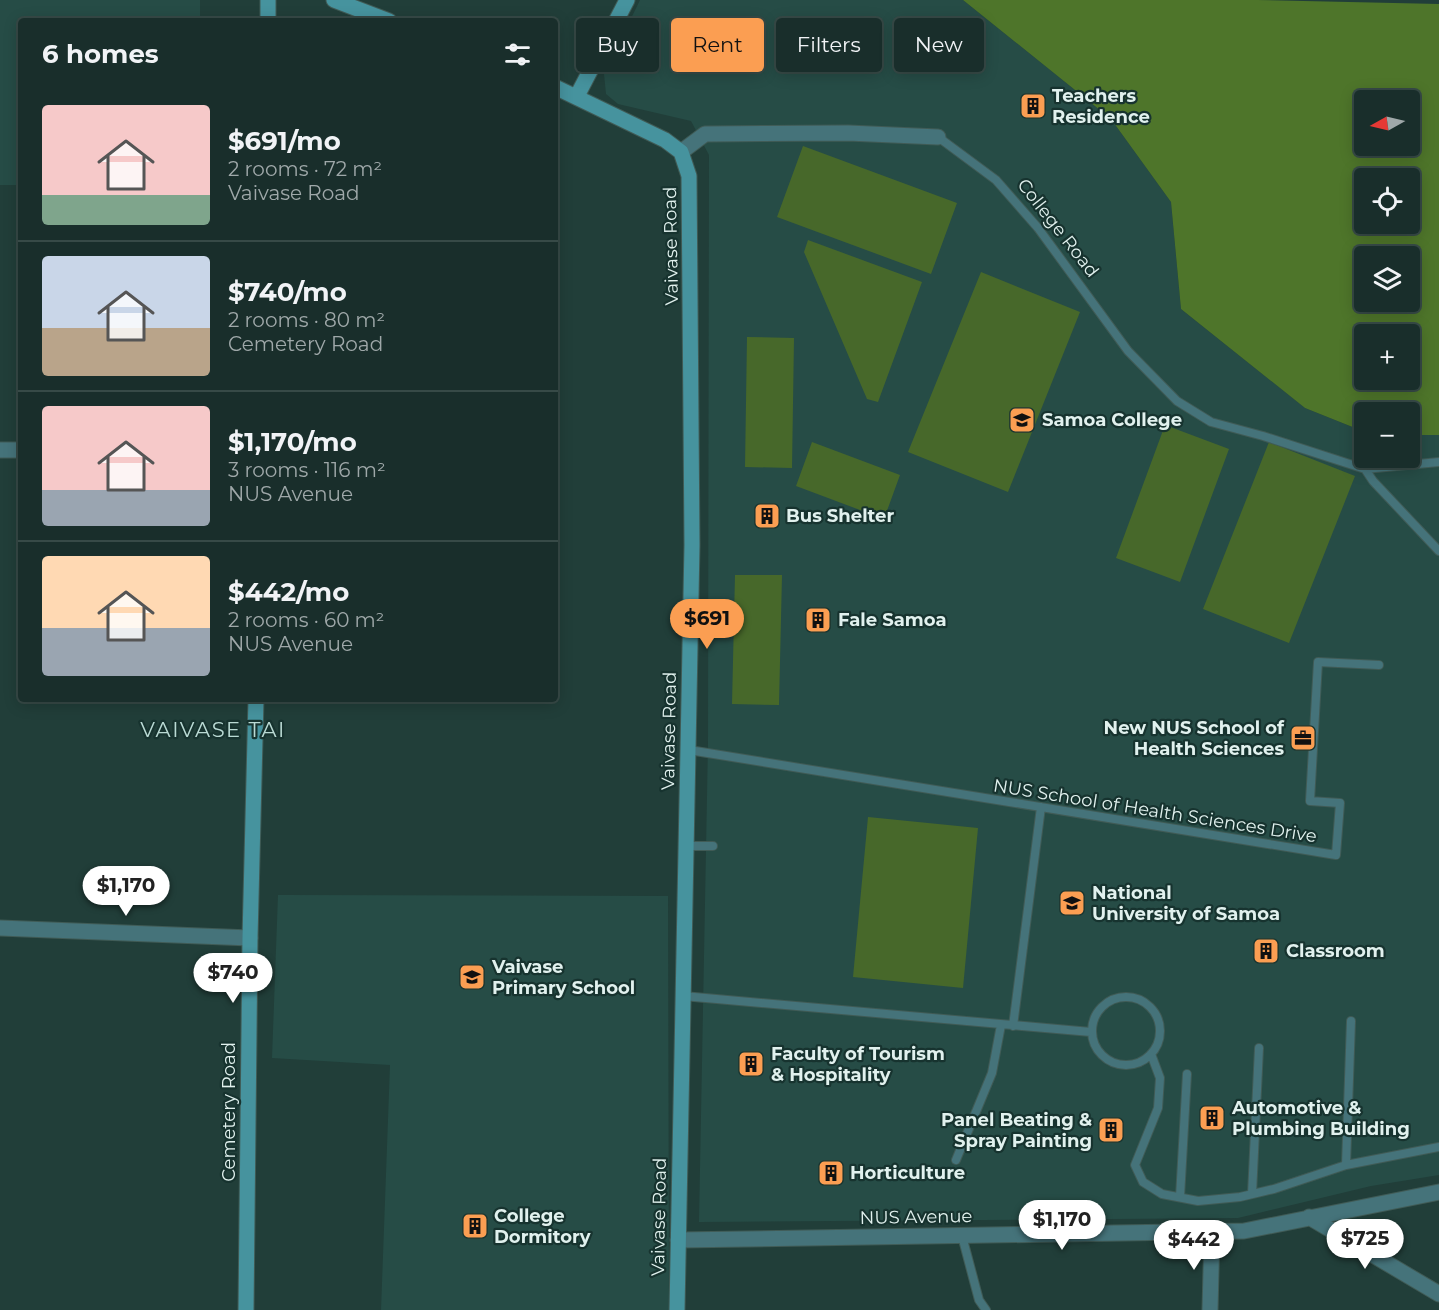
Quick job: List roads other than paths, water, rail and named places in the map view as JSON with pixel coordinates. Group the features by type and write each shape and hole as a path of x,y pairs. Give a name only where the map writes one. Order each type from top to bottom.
{"main road":[{"path":"268,0 268,18"},
{"path":"334,0 381,18"},
{"path":"577,96 627,0"},
{"path":"558,88 665,140 681,152"},
{"name":"Vaivase Road","path":"677,1310 692,488 691,224 689,176 681,152"},
{"name":"Cemetery Road","path":"246,1310 250,938 256,702"}],"street":[{"name":"College Road","path":"681,152 705,134 848,133 938,137"},
{"path":"0,450 18,450"},
{"path":"0,928 250,938"},
{"name":"NUS Avenue","path":"678,1240 1244,1231 1439,1192"},
{"path":"1309,1217 1439,1294"},
{"path":"1210,1310 1212,1232"}],"lane":[{"name":"College Road","path":"938,137 996,180 1038,228 1128,351 1177,401 1211,422 1365,469"},
{"path":"1439,462 1365,469 1373,481 1439,551"},
{"name":"NUS School of Health Sciences Drive","path":"689,750 1336,855 1340,803 1310,801 1317,662 1379,665"},
{"path":"1012,1026 1041,807"},
{"path":"687,846 713,846"},
{"path":"683,996 1091,1032"},
{"path":"1122,997 1143,1001 1152,1009 1158,1019 1160,1031 1158,1042 1151,1054 1143,1060 1121,1065 1101,1054 1091,1032 1097,1014 1103,1006 1122,997"},
{"path":"1346,1165 1351,1021"},
{"path":"956,1160 992,1073 1001,1025"},
{"path":"1252,1194 1259,1048"},
{"path":"1151,1054 1161,1078 1158,1108 1135,1165 1143,1182 1162,1194 1198,1202 1252,1194 1274,1190 1346,1165 1439,1147"},
{"path":"1180,1197 1187,1074"},
{"path":"962,1236 979,1300 986,1310"}],"place":[{"name":"Teachers Residence","path":"1033,106"},
{"name":"Samoa College","path":"1022,420"},
{"name":"Bus Shelter","path":"767,516"},
{"name":"Fale Samoa","path":"818,620"},
{"name":"New NUS School of Health Sciences","path":"1303,738"},
{"name":"National University of Samoa","path":"1072,903"},
{"name":"Classroom","path":"1266,951"},
{"name":"Vaivase Primary School","path":"472,977"},
{"name":"Faculty of Tourism & Hospitality","path":"751,1064"},
{"name":"Automotive & Plumbing Building","path":"1212,1118"},
{"name":"Panel Beating & Spray Painting","path":"1111,1130"},
{"name":"Horticulture","path":"831,1173"},
{"name":"College Dormitory","path":"475,1226"}],"district":[{"name":"VAIVASE TAI","path":"213,730"}]}
